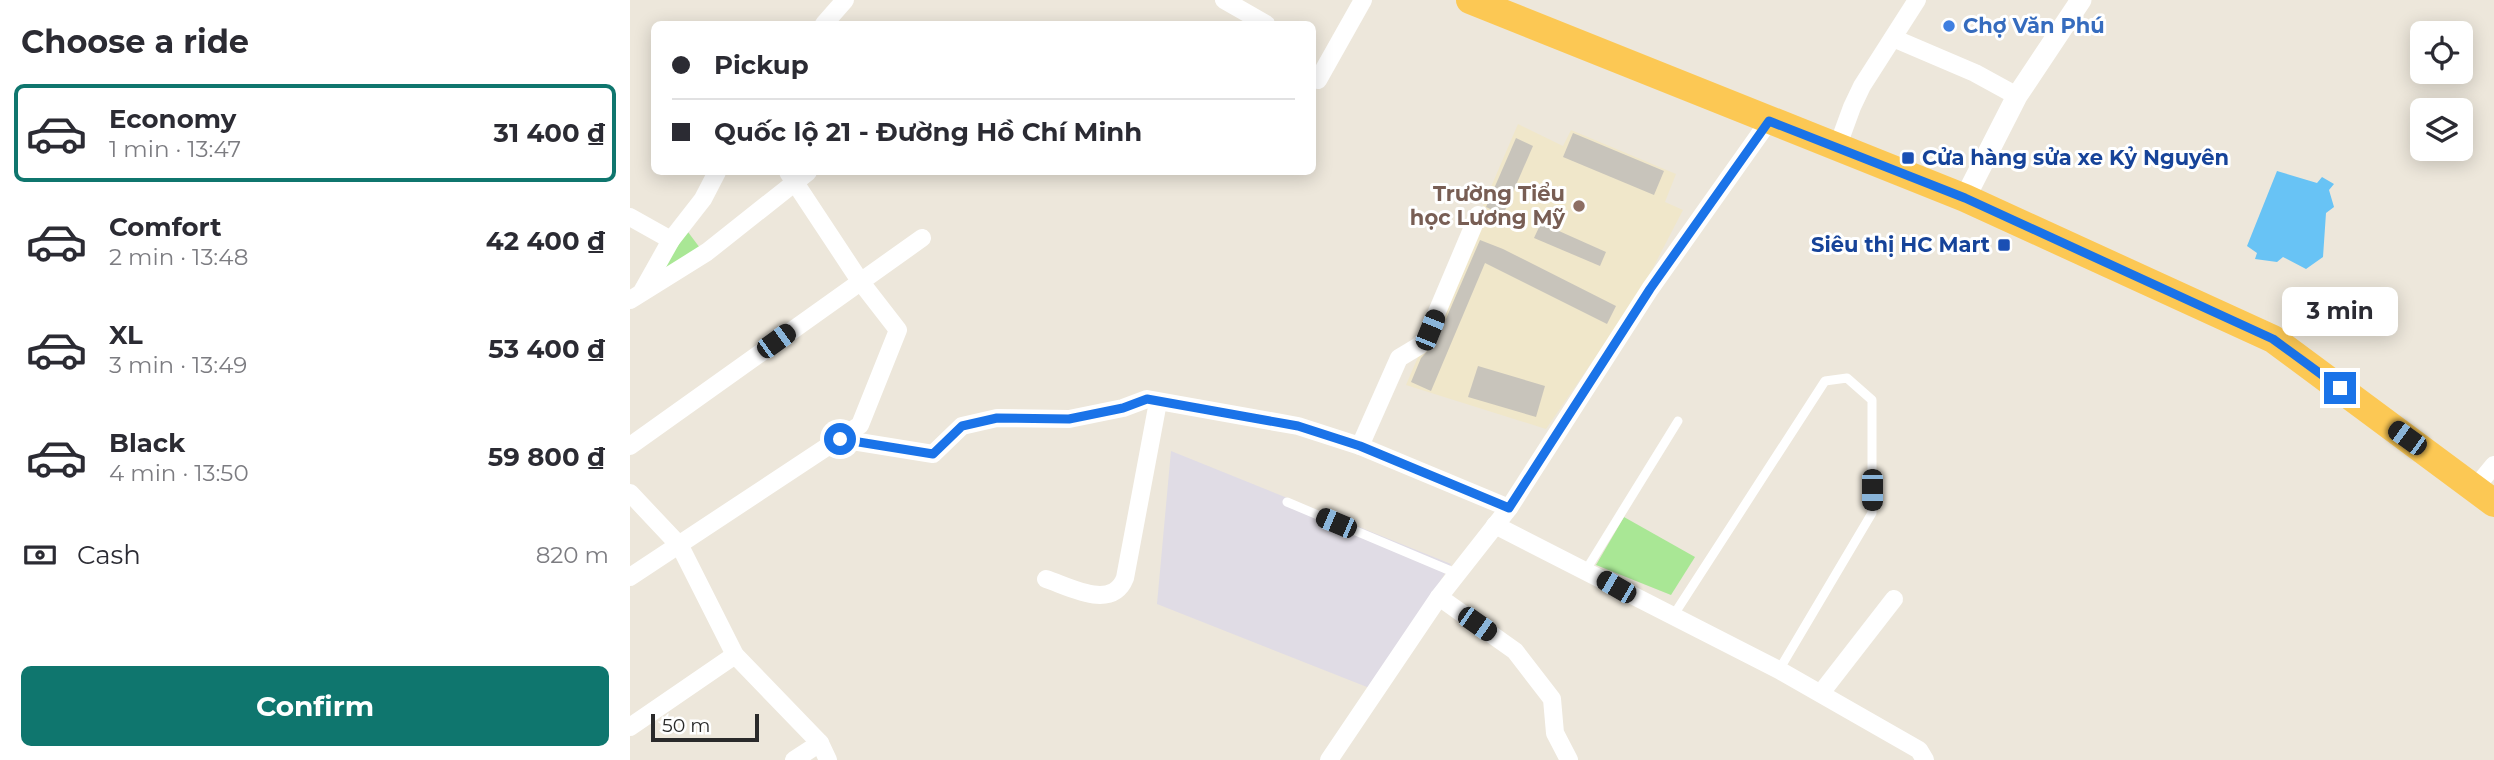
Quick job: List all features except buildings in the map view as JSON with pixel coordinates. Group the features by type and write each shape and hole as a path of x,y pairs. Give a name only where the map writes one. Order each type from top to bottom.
{"highway":[{"path":"1470,0 1965,198 2273,339 2484,496"}],"street":[{"path":"827,21 845,0"},
{"path":"1224,0 1261,21"},
{"path":"1318,80 1363,0"},
{"path":"1837,148 1862,86 1917,0"},
{"path":"1965,198 2017,96 2081,0"},
{"path":"1893,38 1975,74 2017,96"},
{"path":"1329,760 1439,597 1509,508 1650,289 1769,121"},
{"path":"636,296 671,240 703,199 715,175"},
{"path":"636,296 707,252 796,175"},
{"path":"630,577 860,425 898,330 860,281 798,175"},
{"path":"1360,446 1399,358 1419,346 1426,338 1478,215"},
{"path":"630,217 671,240"},
{"path":"630,446 922,238"},
{"path":"840,439 933,454 962,426 997,418 1069,419 1123,408 1147,399 1298,426 1360,446 1509,508"},
{"path":"1045,579 1101,596 1115,593 1121,587 1125,578 1158,402"},
{"path":"2484,496 2494,465"},
{"path":"630,493 680,546 735,655 820,743 828,760"},
{"path":"1495,525 1779,670 1919,750 1925,760"},
{"path":"1439,597 1516,651 1552,699 1555,733 1569,760"},
{"path":"1821,693 1894,599"},
{"path":"630,727 735,655"},
{"path":"794,760 820,743"}],"lane":[{"path":"1672,617 1825,381 1847,378 1872,400 1872,513 1779,670"},
{"path":"1586,570 1678,421"},
{"path":"1287,502 1458,574"}],"shaded area":[{"path":"1518,124 1563,146 1571,130 1676,174 1665,202 1683,210 1642,289 1546,429 1406,385"},
{"path":"1171,451 1451,564 1372,689 1157,604"}],"green space":[{"path":"688,232 700,248 663,275 657,270"},
{"path":"1624,517 1695,557 1671,595 1596,565"}],"water":[{"path":"2277,171 2317,183 2322,177 2334,184 2329,190 2334,207 2326,213 2323,257 2306,269 2283,257 2277,262 2255,259 2257,253 2247,246"}],"place":[{"name":"Chợ Văn Phú","path":"1949,26"},
{"name":"Cửa hàng sửa xe Kỷ Nguyên","path":"1908,158"},
{"name":"Trường Tiểu học Lương Mỹ","path":"1579,206"},
{"name":"Siêu thị HC Mart","path":"2004,245"}],"route":[{"path":"840,439 933,454 962,426 997,418 1069,419 1123,408 1147,399 1298,426 1360,446 1509,508 1650,289 1769,121 1965,198 2273,339 2340,388"}]}
